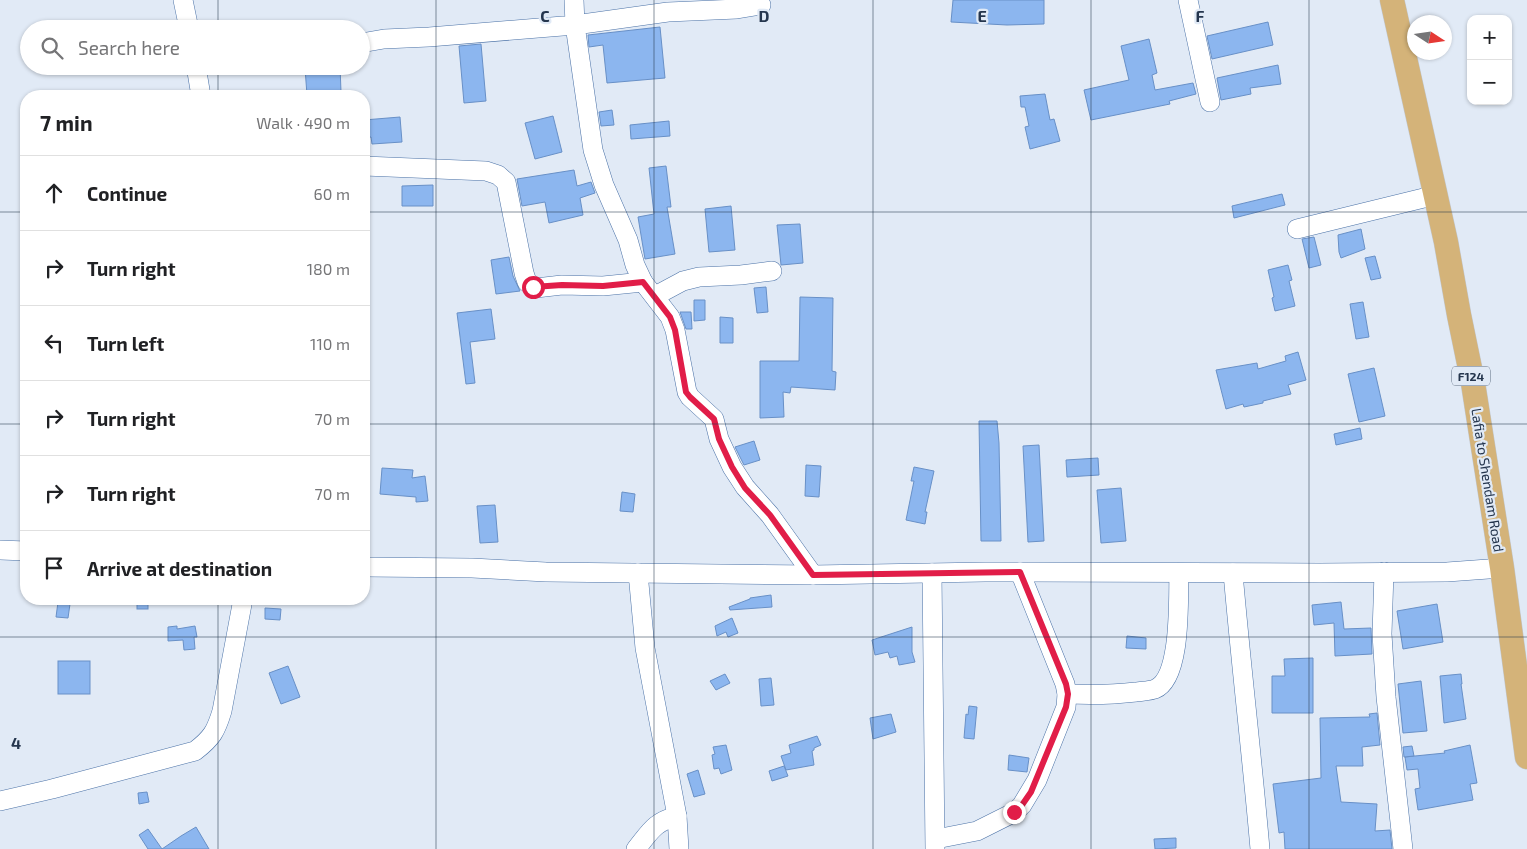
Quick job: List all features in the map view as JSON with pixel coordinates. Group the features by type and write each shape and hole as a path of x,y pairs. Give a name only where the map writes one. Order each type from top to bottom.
{"main road":[{"name":"Lafia to Shendam Road","path":"1392,0 1446,242 1472,383 1524,696 1527,757"}],"street":[{"path":"184,0 187,20"},
{"path":"574,0 575,25 593,150 604,185 628,240 635,265 649,289 670,317 675,330 686,392 714,419 719,439 732,467 745,488 770,515 813,575"},
{"path":"1188,0 1210,102"},
{"path":"370,41 575,25 668,12 737,9 761,5"},
{"path":"198,75 200,90"},
{"path":"370,166 464,168 498,175 506,182 524,273 527,282 533,287 562,285 649,289 699,278 772,271"},
{"path":"1297,229 1436,195"},
{"path":"0,550 20,551"},
{"path":"370,567 472,568 546,572 813,575 1020,572 1447,572 1502,568"},
{"path":"932,573 935,844 977,831 1014,812 1022,805 1037,780 1066,707 1068,694 1066,684 1020,572"},
{"path":"1384,572 1382,634 1386,697 1403,849"},
{"path":"638,573 645,648 677,816 679,849"},
{"path":"1068,694 1114,695 1155,689 1164,682 1171,670 1176,640 1179,573"},
{"path":"1232,573 1260,849"},
{"path":"0,801 195,751 210,740 217,728 222,711 242,605"},
{"path":"636,849 653,828 663,820 677,816"}],"building":[{"path":"953,0 1044,0 1044,24 1007,25 951,22"},
{"path":"1268,22 1273,45 1212,59 1207,36"},
{"path":"660,27 665,78 607,83 603,45 589,47 588,35"},
{"path":"1149,39 1157,73 1152,75 1155,90 1193,83 1196,94 1169,101 1170,104 1091,120 1084,90 1129,80 1121,46"},
{"path":"481,44 486,101 464,103 459,46"},
{"path":"1278,65 1281,84 1250,88 1251,94 1221,100 1217,78"},
{"path":"306,75 340,75 341,90 307,90"},
{"path":"1045,94 1050,120 1054,119 1060,141 1030,149 1025,127 1029,126 1025,107 1021,107 1020,96"},
{"path":"612,110 614,125 601,126 599,112"},
{"path":"553,116 562,152 535,159 525,123"},
{"path":"400,117 402,142 372,144 370,120"},
{"path":"669,121 670,136 631,139 630,125"},
{"path":"666,166 671,207 667,207 675,254 645,259 638,217 654,214 649,168"},
{"path":"574,170 577,186 591,182 595,193 580,198 583,215 549,223 545,202 522,206 517,179"},
{"path":"433,185 433,206 402,206 402,186"},
{"path":"1282,194 1285,205 1234,218 1232,206"},
{"path":"731,206 735,250 709,252 705,209"},
{"path":"800,224 803,263 781,265 777,225"},
{"path":"1361,229 1365,249 1341,258 1338,235"},
{"path":"1314,237 1321,265 1309,268 1302,239"},
{"path":"1375,256 1381,278 1371,280 1365,258"},
{"path":"509,257 513,276 520,291 496,294 491,260"},
{"path":"1288,265 1292,280 1289,281 1295,306 1275,311 1268,270"},
{"path":"766,287 768,312 757,313 754,288"},
{"path":"800,297 833,298 832,371 836,372 835,390 791,387 790,393 783,392 784,417 760,418 760,361 799,361"},
{"path":"694,300 705,300 705,320 694,321"},
{"path":"1363,302 1369,337 1356,339 1350,304"},
{"path":"491,309 495,339 470,342 475,383 466,384 457,313"},
{"path":"680,312 691,312 692,329 686,329"},
{"path":"720,317 733,318 733,343 720,343"},
{"path":"1298,352 1306,380 1288,385 1291,394 1263,401 1263,403 1244,407 1243,404 1226,409 1216,370 1257,363 1258,369 1286,361 1285,356"},
{"path":"1374,368 1385,416 1359,422 1348,374"},
{"path":"979,421 997,421 1001,541 981,541"},
{"path":"1360,428 1362,439 1336,445 1334,434"},
{"path":"754,441 760,460 744,465 735,447"},
{"path":"1039,445 1044,541 1028,542 1023,446"},
{"path":"1098,458 1099,475 1067,477 1066,460"},
{"path":"806,465 821,466 819,497 805,496"},
{"path":"914,467 934,471 925,512 927,512 925,524 906,520 914,481 911,481"},
{"path":"382,468 413,470 412,478 425,476 428,501 416,502 416,497 380,494"},
{"path":"1121,488 1126,541 1101,543 1097,490"},
{"path":"622,492 635,494 633,512 620,511"},
{"path":"495,505 498,542 480,543 477,506"},
{"path":"771,595 772,607 730,610 729,607 750,598"},
{"path":"1341,602 1344,629 1371,628 1372,654 1335,656 1334,623 1314,625 1312,605"},
{"path":"1437,604 1443,642 1403,649 1397,611"},
{"path":"58,605 70,605 68,618 56,617"},
{"path":"137,605 148,605 148,609 137,609"},
{"path":"265,608 281,609 280,620 265,619"},
{"path":"732,618 738,633 728,637 726,632 717,636 715,626"},
{"path":"177,626 177,629 195,626 197,637 194,637 195,649 184,650 183,640 168,641 168,627"},
{"path":"912,627 912,652 915,662 899,665 897,656 890,658 888,652 875,655 872,640"},
{"path":"1127,636 1146,638 1146,649 1126,648"},
{"path":"1313,658 1313,713 1272,713 1272,676 1285,676 1284,659"},
{"path":"58,661 90,661 90,694 58,694"},
{"path":"288,666 300,697 281,704 269,673"},
{"path":"725,674 730,683 716,690 710,681"},
{"path":"1461,674 1466,719 1444,723 1440,676"},
{"path":"771,678 774,705 761,706 759,679"},
{"path":"1421,681 1427,731 1403,733 1398,684"},
{"path":"969,706 977,707 974,739 964,738 966,714 968,715"},
{"path":"1377,713 1380,745 1362,747 1363,766 1336,766 1341,802 1377,804 1375,831 1390,830 1392,849 1285,849 1284,832 1279,833 1273,784 1321,778 1320,718 1370,717 1369,714"},
{"path":"891,714 896,732 873,739 870,718"},
{"path":"817,736 821,745 812,751 814,765 786,770 781,756 791,753 789,745"},
{"path":"726,745 732,770 721,774 719,768 714,769 712,755 715,754 713,747"},
{"path":"1470,745 1477,783 1470,784 1473,800 1418,810 1415,789 1420,788 1418,769 1407,770 1405,757 1445,753 1444,751"},
{"path":"1412,746 1414,756 1404,757 1403,747"},
{"path":"1009,755 1029,758 1027,772 1008,770"},
{"path":"784,766 788,776 772,781 769,771"},
{"path":"698,770 705,794 694,797 687,774"},
{"path":"147,792 149,802 139,804 138,793"},
{"path":"196,827 209,849 162,849 181,836"},
{"path":"148,829 162,849 148,849 139,835"},
{"path":"1176,838 1176,848 1155,849 1154,839"}],"route":[{"path":"533,287 562,285 603,286 643,282 670,317 675,330 686,392 714,419 724,452 745,488 770,515 813,575 1020,572 1066,684 1068,694 1066,707 1037,780 1022,805 1014,812"}]}
